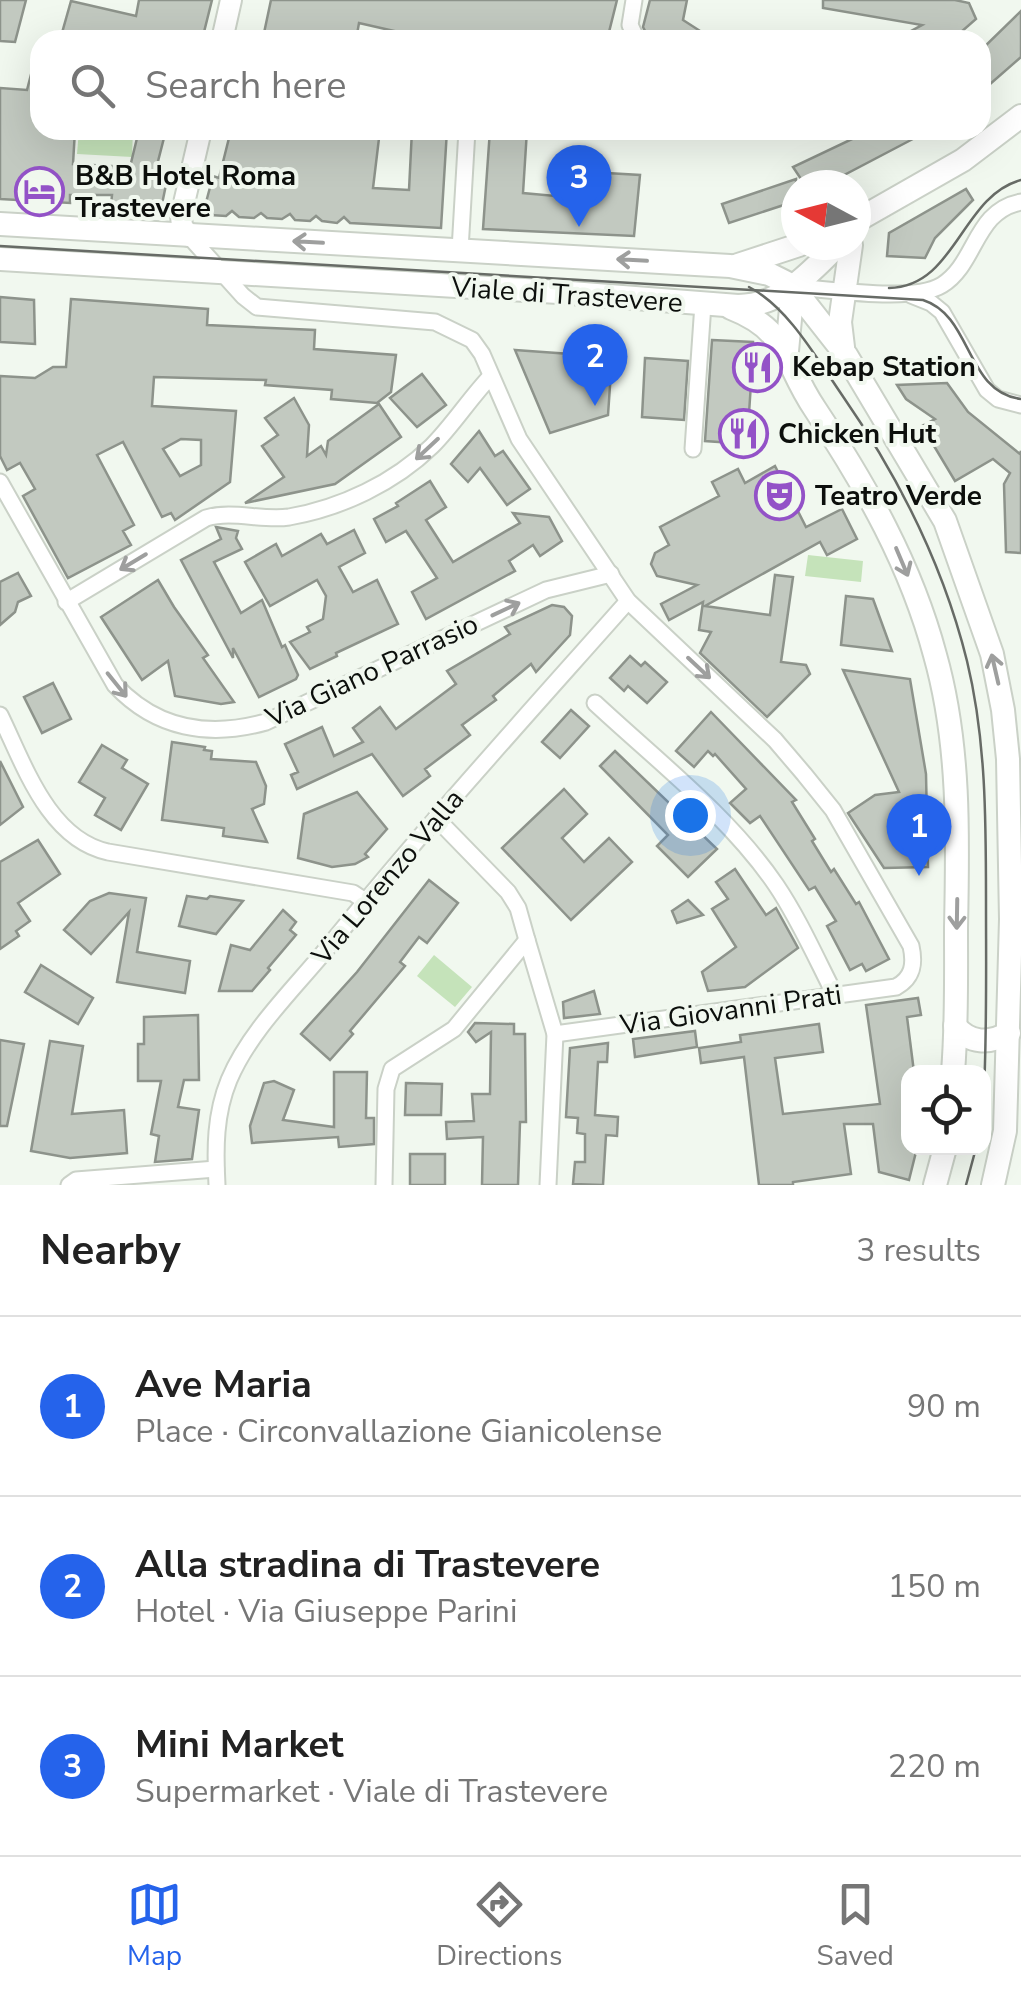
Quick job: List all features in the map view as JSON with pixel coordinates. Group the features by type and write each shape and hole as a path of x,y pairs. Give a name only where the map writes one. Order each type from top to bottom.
{"main road":[{"path":"991,139 1021,116"},
{"path":"871,217 990,140"},
{"name":"Viale di Trastevere","path":"0,224 730,266"},
{"path":"730,266 781,251"},
{"name":"Viale di Trastevere","path":"0,260 728,306 767,303 793,287"},
{"path":"787,355 793,287 822,260"},
{"path":"846,355 839,327 848,260"},
{"path":"730,266 769,274 793,287 846,355 945,521 982,618 996,667 1008,772 1010,1034 1006,1115 993,1185"},
{"path":"728,306 771,329 787,355 798,384 859,478 893,541 936,658 947,709 956,789 953,1065"},
{"path":"955,1026 965,1037 978,1041 1010,1034"},
{"path":"991,1109 1006,1115"},
{"path":"935,1185 943,1155"}],"street":[{"path":"224,30 231,0"},
{"path":"632,30 634,0"},
{"path":"199,140 182,226 243,296 264,309 446,326 464,334 476,345 519,439 628,602"},
{"path":"460,250 466,140"},
{"path":"1021,202 991,216 948,280 943,296 946,316 981,384 998,399 1021,405"},
{"path":"907,294 927,291 948,280"},
{"name":"Viale di Trastevere","path":"793,287 907,294"},
{"path":"907,294 931,302 946,316"},
{"path":"692,449 703,304"},
{"path":"66,602 206,518 294,516 321,510 374,488 433,445 491,376"},
{"name":"Via Giano Parrasio","path":"0,482 108,676 126,697 168,722 215,731 266,722 546,590 610,574"},
{"name":"Via Lorenzo Valla","path":"216,1177 219,1117 234,1070 263,1027 436,818 628,602"},
{"name":"Via Giovanni Prati","path":"555,1034 892,988 906,981 913,966 911,946 832,810 775,740 628,602"},
{"path":"595,703 758,861 791,909 835,995"},
{"path":"0,715 49,809 63,827 90,846 353,893 365,901"},
{"path":"436,818 508,892 518,908 528,940 555,1034 548,1185"},
{"path":"384,1185 386,1090 392,1069 454,1029 528,940"},
{"path":"69,1185 76,1180 216,1177"}],"green space":[{"path":"78,140 133,140 132,157 77,154"},
{"path":"808,555 863,561 861,582 805,576"},
{"path":"434,955 472,987 455,1007 417,976"}],"building":[{"path":"0,0 26,0 15,42 0,41"},
{"path":"139,0 212,0 204,30 63,30 71,1 136,16"},
{"path":"271,0 617,0 610,30 390,30 359,23 358,30 265,30"},
{"path":"650,0 687,0 683,20 698,30 645,30"},
{"path":"823,0 955,0 969,3 976,19 963,30 913,30 922,25 823,8"},
{"path":"1021,11 1021,57 991,83 991,40"},
{"path":"30,78 30,140 74,140 73,164 130,167 137,140 163,140 154,177 167,180 161,209 111,205 112,195 70,195 70,203 0,199 0,88 27,90"},
{"path":"228,140 379,140 373,188 409,190 412,140 446,140 441,228 350,223 344,217 337,223 316,216 310,221 295,220 290,214 282,219 267,218 261,213 254,218 239,217 232,211 226,216 210,215 204,210 213,176 219,178"},
{"path":"489,140 526,140 523,193 555,196 556,170 640,175 634,236 483,229"},
{"path":"850,140 911,140 854,170 793,167"},
{"path":"781,184 781,206 729,223 722,204"},
{"path":"966,189 973,200 935,238 925,258 887,256 889,233"},
{"path":"0,297 34,300 35,344 0,342"},
{"path":"71,299 208,309 207,325 315,330 314,349 396,355 391,392 377,403 331,399 332,390 265,385 266,380 154,377 152,406 236,411 230,482 175,520 171,513 162,517 123,442 97,455 134,525 123,531 131,545 68,578 23,496 35,489 20,463 7,470 0,456 0,376 35,378 53,367 66,367","holes":["181,439 201,440 201,465 180,476 163,449"]},
{"path":"712,340 753,342 753,351 763,351 761,384 751,383 747,444 705,441"},
{"path":"515,350 612,357 608,415 550,433"},
{"path":"645,358 688,361 684,420 642,417"},
{"path":"422,374 446,405 417,427 390,398"},
{"path":"947,383 968,412 1020,454 1021,451 1021,553 1006,552 1004,484 1010,473 993,459 955,481 922,426 935,419 906,399 897,385"},
{"path":"294,398 309,425 307,456 321,446 326,455 328,441 379,404 401,437 335,484 245,503 284,477 262,446 278,435 265,418"},
{"path":"479,431 495,456 503,451 530,489 507,505 480,468 468,482 451,464"},
{"path":"775,466 806,527 842,509 857,539 827,555 820,542 705,606 770,615 775,575 793,577 781,662 806,665 810,674 767,717 700,653 711,632 699,630 703,602 669,620 661,604 697,585 657,576 651,564 655,553 669,545 660,527 719,496 712,482 738,469 745,483"},
{"path":"430,481 446,507 426,520 453,562 520,523 513,513 549,517 562,541 540,556 533,545 509,561 515,571 426,619 412,592 437,578 406,531 386,542 374,519"},
{"path":"216,527 238,531 236,538 242,549 214,562 241,613 262,600 298,675 259,697 233,648 233,658 181,560 221,539"},
{"path":"354,530 365,553 339,567 353,592 377,580 398,624 310,669 290,642 310,632 307,627 323,619 326,596 317,580 270,606 245,562 276,544 282,556 321,534 327,544"},
{"path":"18,573 31,596 18,602 15,612 0,625 0,582"},
{"path":"158,580 208,655 203,658 234,702 221,704 175,696 168,661 142,680 101,617"},
{"path":"846,596 873,599 892,651 841,645"},
{"path":"552,605 564,607 572,616 570,635 536,672 531,664 493,696 496,700 462,725 470,735 425,769 430,776 403,796 372,754 297,789 291,775 298,772 285,744 322,727 334,756 363,742 353,728 380,707 396,729 456,684 447,671 510,634 505,627"},
{"path":"630,656 641,666 645,662 667,682 647,703 628,686 624,691 610,678"},
{"path":"843,670 910,679 926,774 928,867 884,868 848,813 875,795 899,792"},
{"path":"53,683 71,719 42,733 24,697"},
{"path":"571,710 589,726 560,758 542,742"},
{"path":"711,712 796,800 792,802 815,839 812,841 831,872 834,869 856,904 859,902 889,959 866,971 862,964 850,970 827,926 836,921 815,887 809,890 760,816 750,823 730,803 746,789 715,754 708,751 694,767 676,751"},
{"path":"172,742 205,747 204,750 212,751 211,759 256,762 266,786 264,804 252,809 267,842 223,836 224,828 162,820"},
{"path":"102,745 127,760 122,768 148,784 121,830 95,815 105,798 79,782"},
{"path":"615,751 717,849 688,877 657,846 668,835 600,766"},
{"path":"0,761 23,807 0,825"},
{"path":"564,789 587,814 562,838 584,862 609,838 632,862 571,920 502,848"},
{"path":"357,792 387,829 365,854 368,857 355,864 332,867 298,858 304,814"},
{"path":"38,840 60,874 18,903 30,921 16,931 19,936 0,949 0,862"},
{"path":"735,869 766,915 776,908 798,948 745,987 708,991 702,972 736,947 712,909 728,899 716,882"},
{"path":"429,880 458,903 427,943 419,937 400,962 405,966 330,1060 301,1034 357,972"},
{"path":"109,893 146,898 137,952 190,961 185,993 117,982 129,912 91,954 64,930 90,901"},
{"path":"187,896 243,901 216,934 179,926"},
{"path":"688,900 703,915 677,923 672,911"},
{"path":"283,910 296,922 290,930 296,935 270,970 252,991 219,991 231,945 250,950"},
{"path":"41,965 93,998 78,1024 25,992"},
{"path":"594,991 600,1014 564,1018 563,1002"},
{"path":"918,998 921,1015 907,1017 913,1065 901,1065 901,1155 915,1155 909,1180 879,1172 873,1124 844,1124 851,1174 793,1185 759,1185 744,1057 701,1063 699,1048 741,1042 740,1035 819,1024 823,1052 775,1058 783,1114 880,1104 866,1005"},
{"path":"198,1015 199,1080 184,1080 178,1107 199,1110 192,1159 155,1162 159,1136 151,1134 161,1081 138,1081 138,1044 144,1044 144,1017"},
{"path":"475,1023 514,1024 514,1034 525,1034 526,1122 520,1122 518,1185 482,1185 483,1137 447,1139 446,1122 474,1121 472,1094 490,1094 491,1032 476,1042 468,1032"},
{"path":"695,1031 697,1047 635,1057 633,1039"},
{"path":"0,1040 24,1044 7,1126 0,1126"},
{"path":"50,1041 83,1046 72,1114 124,1110 127,1153 70,1158 31,1151"},
{"path":"608,1043 607,1062 598,1062 595,1115 618,1117 617,1136 606,1135 603,1185 573,1184 575,1162 585,1162 585,1134 577,1133 578,1118 566,1117 570,1048"},
{"path":"334,1072 367,1072 366,1118 374,1118 374,1144 339,1147 338,1137 252,1143 250,1126 264,1083 274,1081 294,1090 283,1120 334,1127"},
{"path":"406,1083 442,1084 441,1115 405,1115"},
{"path":"410,1154 445,1154 445,1185 410,1185"}],"tram line":[{"path":"889,288 911,284 929,273 984,203 1021,180"},
{"path":"0,246 923,300 952,321 989,383 1021,399"},
{"path":"749,287 777,308 801,335 863,426 917,522 957,625 973,690 984,780 984,1065"},
{"path":"966,1185 974,1155"}],"place":[{"name":"B&B Hotel Roma Trastevere","path":"40,192"},
{"name":"Mini Market","path":"579,227"},
{"name":"Kebap Station","path":"757,367"},
{"name":"Alla stradina di Trastevere","path":"595,406"},
{"name":"Chicken Hut","path":"743,434"},
{"name":"Teatro Verde","path":"780,496"},
{"name":"Ave Maria","path":"919,876"}]}
